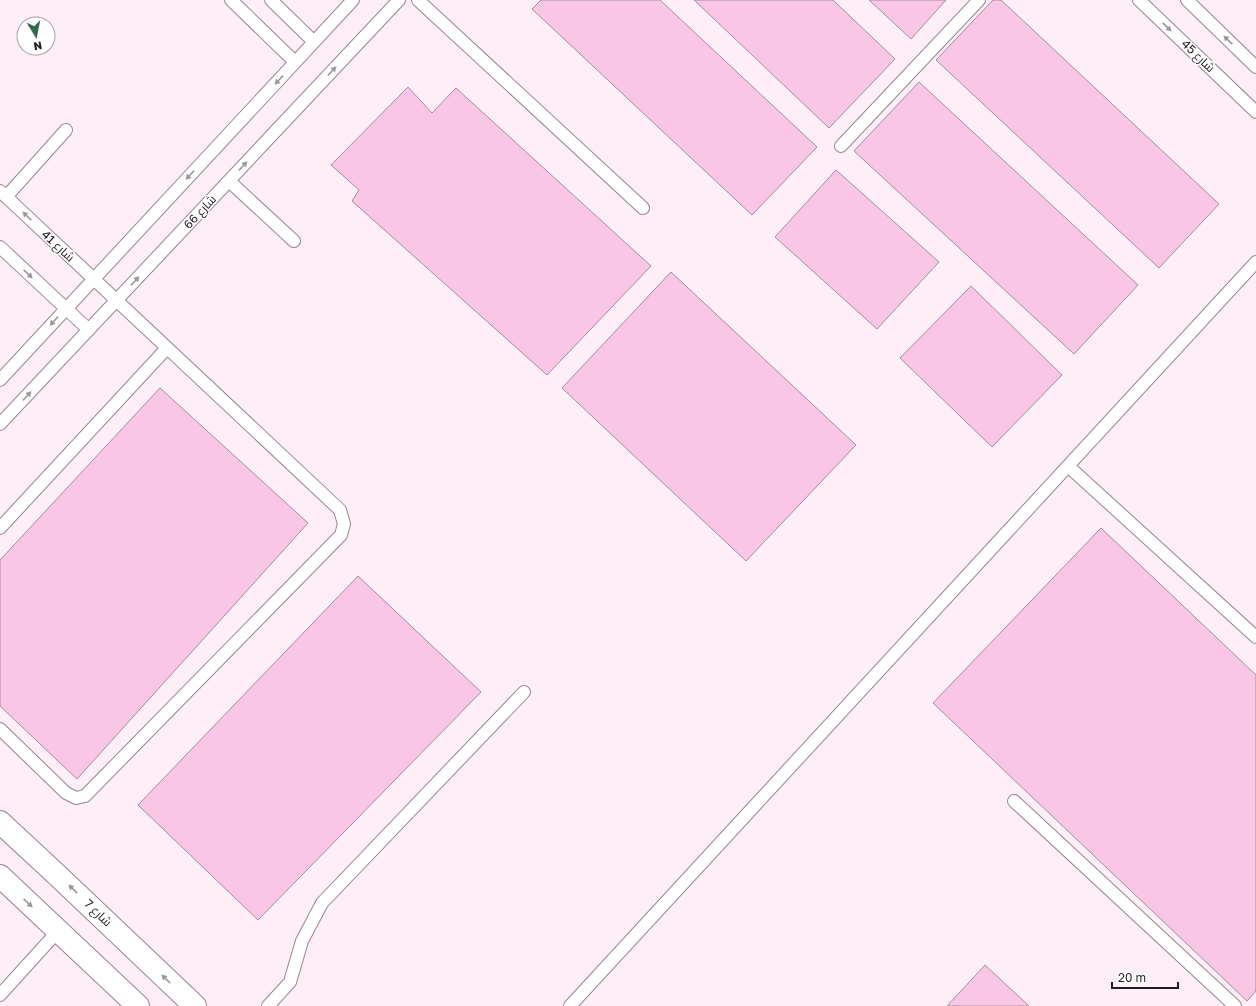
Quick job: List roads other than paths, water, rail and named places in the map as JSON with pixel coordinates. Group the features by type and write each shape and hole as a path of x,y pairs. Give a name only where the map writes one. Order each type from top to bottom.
{"street":[{"name":"شارع 7","path":"0,822 195,1006"},
{"path":"0,876 138,1006"}],"lane":[{"path":"231,0 295,62"},
{"path":"271,0 314,42"},
{"path":"0,380 353,0"},
{"name":"شارع 66","path":"0,424 399,0"},
{"path":"418,0 642,208"},
{"path":"840,146 979,0"},
{"name":"شارع 45","path":"1139,0 1256,112"},
{"path":"1187,0 1256,67"},
{"path":"3,194 66,130"},
{"path":"229,180 294,240"},
{"name":"شارع 41","path":"0,729 66,794 76,798 85,796 341,535 344,524 340,510 3,194"},
{"path":"0,247 89,330"},
{"path":"570,1006 1256,262"},
{"path":"0,528 167,348"},
{"path":"1068,466 1256,637"},
{"path":"268,1006 290,982 302,941 322,903 524,692"},
{"path":"1014,801 1235,1006"},
{"path":"0,995 58,930"}]}
